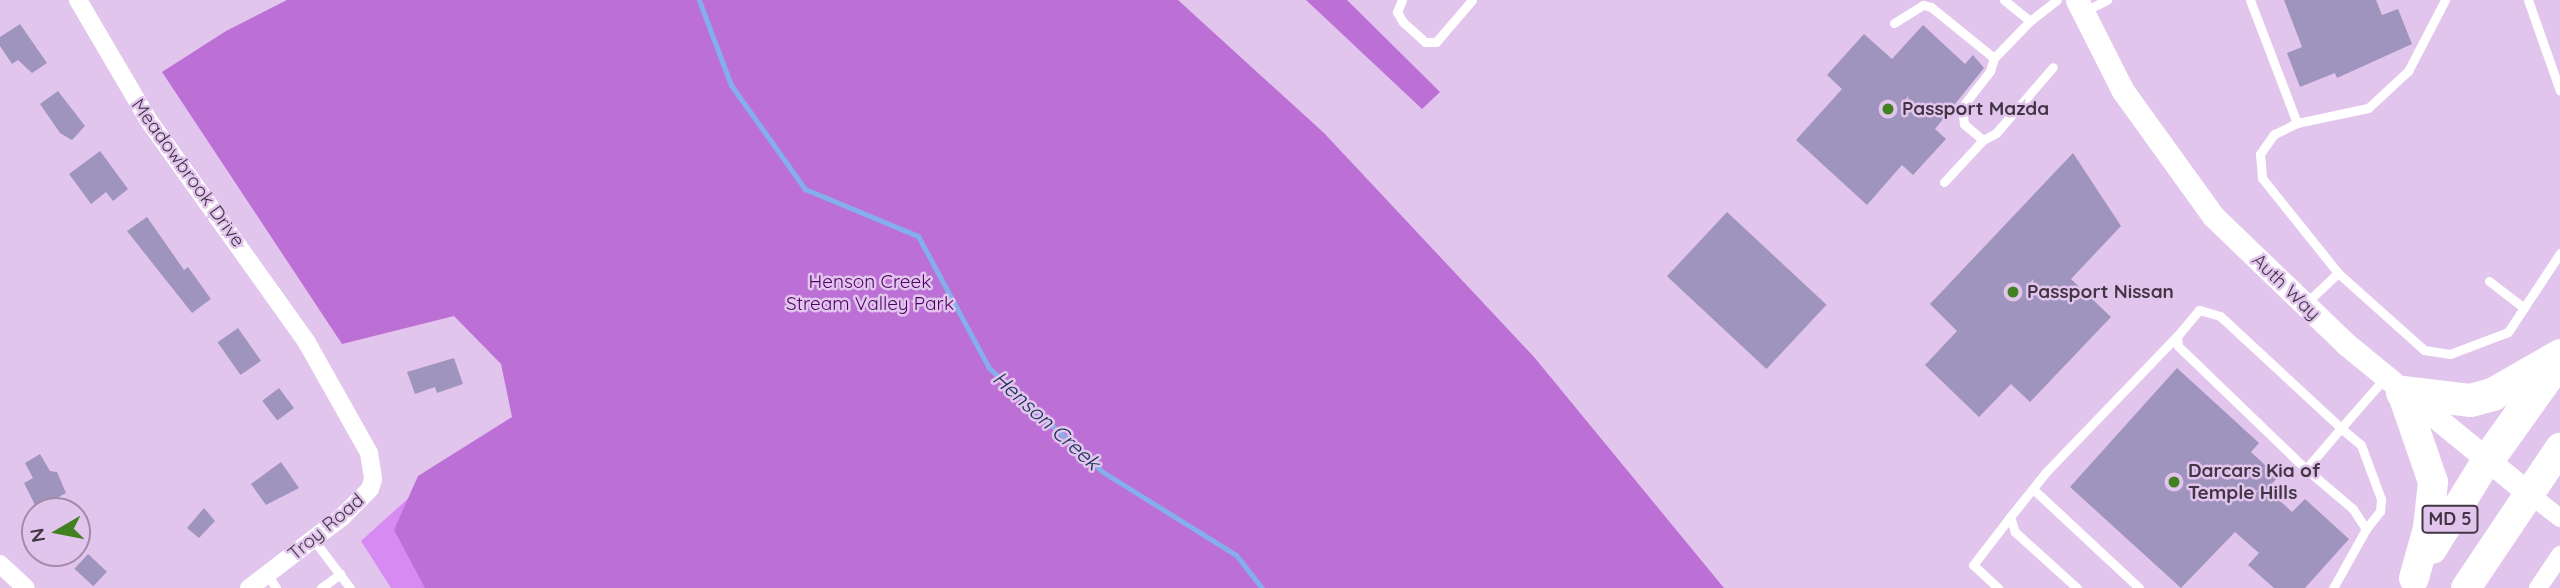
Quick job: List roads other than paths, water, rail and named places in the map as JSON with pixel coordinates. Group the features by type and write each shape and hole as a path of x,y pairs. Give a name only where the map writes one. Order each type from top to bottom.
{"highway":[{"path":"2394,385 2470,400 2491,394 2560,356"},
{"name":"MD 5","path":"2411,583 2487,460 2560,356"},
{"path":"2394,385 2433,482 2428,528 2411,583"},
{"name":"MD 5","path":"2466,588 2527,492 2560,448"}],"street":[{"name":"Meadowbrook Drive","path":"81,1 128,90 306,341"},
{"name":"Auth Way","path":"2080,6 2123,91 2164,153 2213,216 2304,305 2394,385 2560,518"},
{"name":"Troy Road","path":"249,588 272,581 313,539 370,489 373,466 365,441 306,341"},
{"path":"2538,588 2560,555"},
{"path":"0,564 26,588"}],"lane":[{"path":"1402,0 1397,12 1403,22 1425,41 1436,42 1472,0"},
{"path":"2004,0 2030,20"},
{"path":"1983,140 1964,124 1962,107 1990,71 1994,58 2030,20 2057,0"},
{"path":"2080,6 2107,0"},
{"path":"2250,0 2297,123"},
{"path":"2445,0 2408,71 2368,108 2297,123 2274,134 2260,155 2262,178 2338,273 2424,350 2450,354 2479,346 2508,332 2560,253"},
{"path":"2528,0 2560,90"},
{"path":"1894,23 1923,5 1931,7 1994,58"},
{"path":"1944,182 1983,140 1996,133 2053,66"},
{"path":"2304,305 2338,273"},
{"path":"2489,282 2524,308"},
{"path":"1998,588 1973,565 2033,489 2199,310 2220,316 2361,445 2381,499 2380,511 2333,588"},
{"path":"2176,336 2178,346 2306,469 2353,509 2367,530"},
{"path":"2306,469 2341,428 2394,385"},
{"path":"2033,489 2139,588"},
{"path":"2010,517 2015,532 2077,588"},
{"path":"313,539 350,588"},
{"path":"321,588 340,574"}],"waterway":[{"name":"Henson Creek","path":"699,0 731,85 805,189 918,236 989,368 1103,472 1236,555 1262,588"}],"place":[{"name":"Passport Mazda","path":"1888,109"},
{"name":"Passport Nissan","path":"2013,292"},
{"name":"Darcars Kia of Temple Hills","path":"2174,482"}],"park label":[{"name":"Henson Creek Stream Valley Park","path":"870,293"}]}
